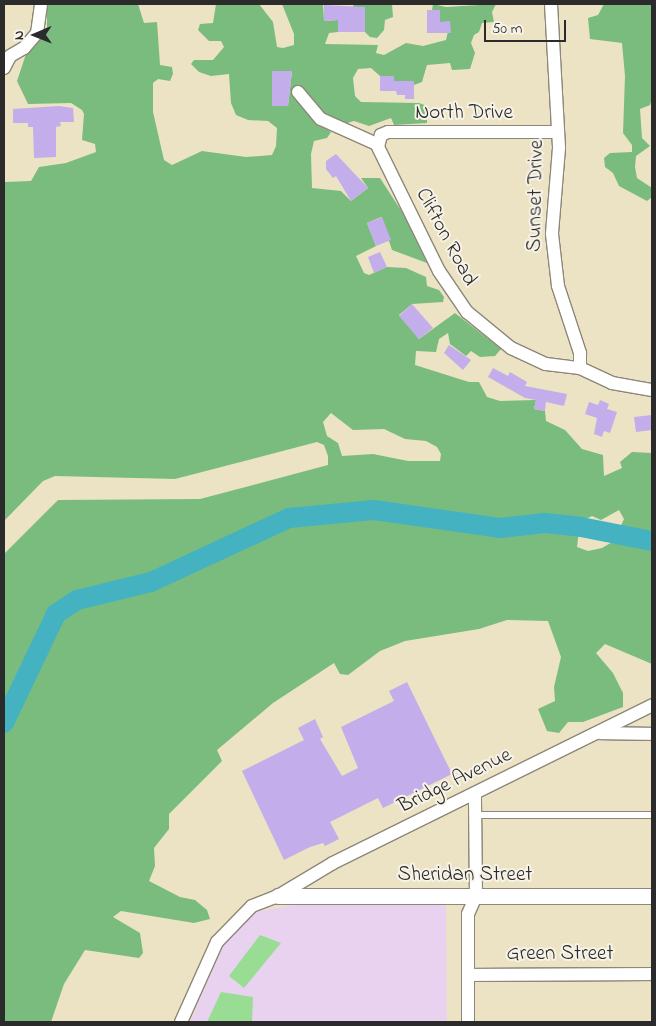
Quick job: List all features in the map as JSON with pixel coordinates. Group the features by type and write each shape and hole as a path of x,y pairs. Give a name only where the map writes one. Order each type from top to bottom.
{"street":[{"path":"4,68 10,56 24,48 37,33 41,4"},
{"name":"Sunset Drive","path":"551,4 558,187 553,249 558,286 580,353 580,368"},
{"path":"298,92 321,119 378,144"},
{"name":"North Drive","path":"378,144 381,135 388,132 557,132"},
{"name":"Clifton Road","path":"378,144 382,162 414,218 439,271 466,312 513,349 546,364 580,368"},
{"path":"580,368 612,383 652,390"},
{"name":"Bridge Avenue","path":"181,1022 218,942 226,929 252,906 278,896 333,863 475,795 652,705"},
{"path":"596,733 652,734"},
{"path":"468,1022 468,914 476,896 475,795"},
{"name":"Sheridan Street","path":"278,896 652,896"},
{"name":"Green Street","path":"468,975 652,974"}],"lane":[{"path":"476,815 652,815"}],"shaded area":[{"path":"303,903 446,903 447,1022 190,1022 223,945 255,912"}],"green space":[{"path":"47,4 138,4 144,23 157,22 160,65 172,67 173,74 170,81 158,79 153,83 153,112 164,160 172,165 202,151 246,157 272,155 276,146 277,128 268,121 248,120 236,115 231,103 229,74 211,76 199,72 191,64 194,60 213,60 224,47 221,41 209,41 198,30 200,24 213,23 216,4 259,4 273,22 277,47 283,48 294,45 294,34 282,4 323,4 324,21 338,20 338,32 329,33 325,44 378,45 376,53 384,55 406,43 423,46 446,40 450,22 440,22 440,10 432,10 433,4 446,7 496,4 492,12 494,22 482,23 479,32 474,35 471,43 475,53 470,69 452,70 450,63 427,65 422,82 414,85 414,81 394,81 394,76 380,76 371,68 358,69 353,78 355,96 361,102 419,103 427,106 427,123 394,125 391,118 369,126 354,121 341,125 322,114 314,122 331,132 327,138 314,141 311,154 312,188 341,191 351,201 368,188 361,178 380,178 404,215 427,263 392,250 381,217 367,223 376,246 356,256 364,273 369,275 387,267 406,268 426,277 427,286 439,290 444,297 443,302 412,304 399,315 419,339 455,313 501,349 495,356 480,357 471,351 466,356 450,344 448,333 439,339 436,352 416,351 415,365 469,382 479,382 487,397 500,401 536,400 534,409 545,411 546,421 565,430 582,449 603,455 604,476 622,468 620,462 632,452 652,453 652,664 605,644 596,653 613,673 623,693 623,707 583,722 568,722 559,733 547,731 538,709 555,701 554,687 561,657 548,621 507,620 479,629 405,641 380,651 348,675 340,674 334,663 273,703 217,750 222,761 169,814 169,829 154,848 155,866 149,881 180,897 195,900 207,910 210,919 194,923 121,911 113,917 140,933 143,953 139,958 85,950 64,984 51,1022 4,1022 4,554 58,500 200,499 328,465 328,456 324,445 317,442 175,479 55,476 43,481 4,521 4,182 31,181 39,167 66,163 96,152 95,144 82,140 84,114 82,110 71,103 28,104 17,81 27,51 47,27","holes":["272,71 292,71 288,106 272,105","331,413 353,430 384,429 405,439 426,441 437,447 441,454 440,461 408,461 373,454 342,456 338,443 327,436 323,422","619,510 624,519 614,541 602,548 588,551 577,547 580,522 592,516 601,520"]},
{"path":"354,4 392,4 393,17 385,20 384,30 377,38 370,37 365,32 365,7 353,7"},
{"path":"604,4 652,4 652,98 650,105 640,109 642,138 650,146 636,156 635,167 637,178 652,188 652,197 647,201 619,186 613,173 605,167 604,158 610,153 632,152 632,145 623,133 625,76 622,43 590,39 588,18 598,15"},
{"path":"260,935 281,943 244,988 229,976"},
{"path":"221,992 253,997 252,1022 207,1022"}],"building":[{"path":"324,5 365,7 365,32 338,32 338,20 324,21"},
{"path":"427,10 440,10 440,22 450,21 451,33 427,33"},
{"path":"272,71 292,71 288,106 272,106"},
{"path":"380,76 394,76 394,81 414,81 414,99 405,99 405,95 397,95 396,91 380,91"},
{"path":"59,106 73,108 74,122 60,122 61,126 56,127 56,157 34,158 33,127 28,127 28,123 13,123 13,109"},
{"path":"336,154 368,188 351,201 336,176 333,178 326,169 326,161"},
{"path":"382,217 391,240 376,246 367,223"},
{"path":"380,252 387,267 374,273 368,257"},
{"path":"412,304 433,328 419,339 399,316"},
{"path":"449,345 471,360 463,370 444,353"},
{"path":"493,368 508,376 510,372 527,382 525,386 567,394 564,406 546,402 545,411 534,409 536,400 525,398 488,377"},
{"path":"600,400 609,404 607,409 617,412 610,433 604,431 602,437 594,434 597,418 585,414 589,402 598,405"},
{"path":"652,415 652,430 636,432 634,417"},
{"path":"407,682 452,774 383,808 378,798 330,822 339,839 325,846 323,843 310,847 284,860 242,771 304,740 298,728 315,719 323,737 320,739 342,776 358,768 341,727 394,701 389,691"}],"waterway":[{"path":"4,723 56,614 77,600 151,582 289,518 374,510 500,528 545,523 581,527 652,541"}]}
